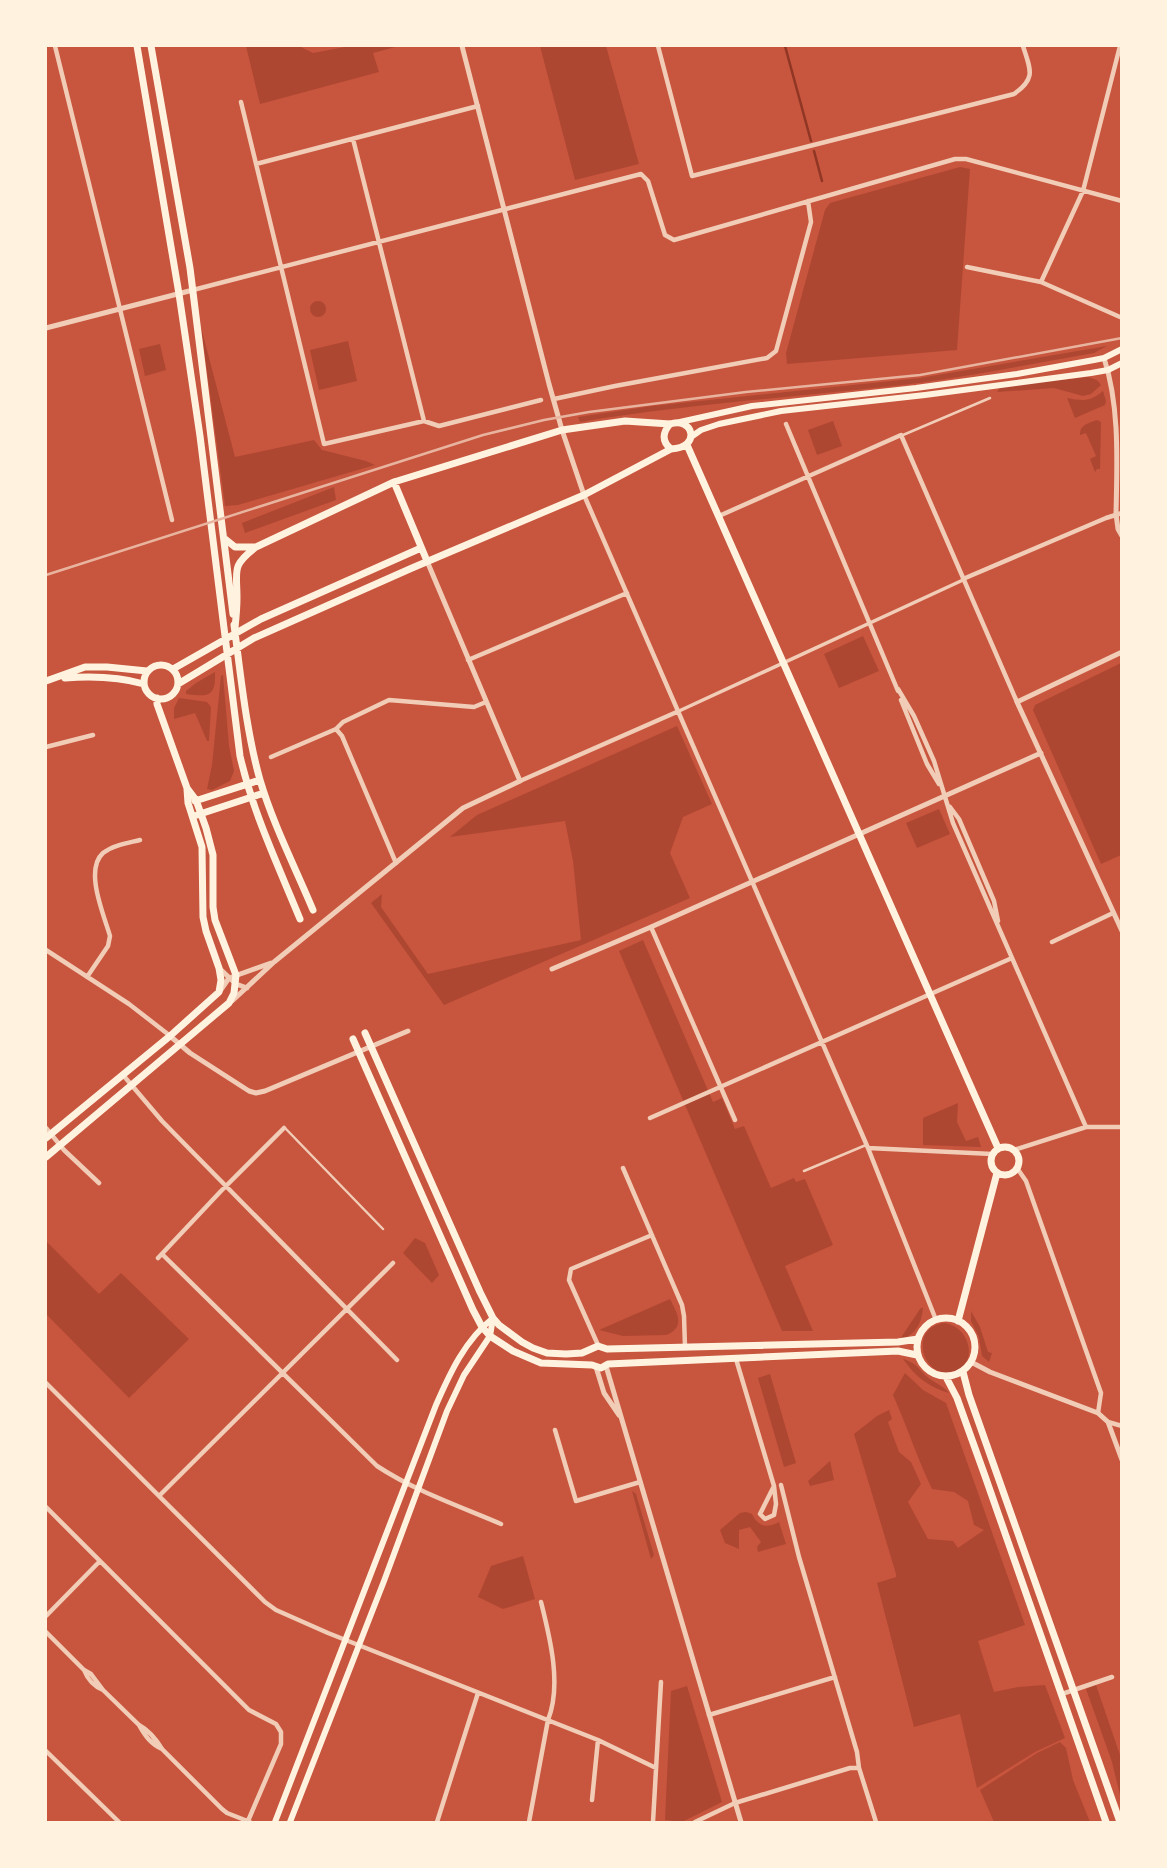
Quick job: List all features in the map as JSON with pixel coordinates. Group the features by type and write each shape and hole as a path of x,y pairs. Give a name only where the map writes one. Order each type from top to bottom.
{"main road":[{"path":"137,46 179,294 238,743 251,797 300,919"},
{"path":"151,46 192,290 251,740 264,793 313,910"},
{"path":"235,628 236,572 243,558 256,547 394,482 562,430 625,421 670,424 752,406 1017,374 1104,358 1122,348"},
{"path":"147,671 144,684 148,693 157,698 168,697 173,694 178,684 254,638 584,495 675,449 701,430 719,424 781,411 1108,370 1122,363"},
{"path":"680,422 687,427 692,457 995,1151 991,1164 997,1173 1007,1175 1017,1168 1019,1159 1014,1150 1007,1147 995,1151"},
{"path":"670,424 664,433 665,442 692,457"},
{"path":"394,482 427,561"},
{"path":"224,537 235,547 256,547"},
{"path":"173,669 252,624 421,548"},
{"path":"49,679 85,667 147,671 157,665 173,669 178,684"},
{"path":"49,679 96,678 130,680 144,684"},
{"path":"46,1157 229,1003 234,993 234,979 213,907 213,855 197,815 188,803 187,788 157,698"},
{"path":"188,803 260,779"},
{"path":"47,1133 170,1036 219,992 219,968 203,917 202,848 196,800 187,788"},
{"path":"197,815 264,793"},
{"path":"365,1033 493,1318 522,1342 547,1353 566,1354 595,1348 898,1342 918,1339"},
{"path":"353,1038 482,1327 490,1336 513,1351 541,1363 594,1366 898,1351 917,1354"},
{"path":"958,1321 997,1173"},
{"path":"275,1822 405,1483 451,1371 473,1337 493,1318"},
{"path":"289,1822 394,1555 447,1411 464,1375 490,1336 493,1318"},
{"path":"946,1318 958,1321 968,1329 974,1339 975,1351 971,1362 963,1372 946,1377 929,1372 917,1354 918,1339 925,1327 936,1320 946,1318"},
{"path":"594,1366 589,1358 595,1348"},
{"path":"607,1349 610,1356 607,1365"},
{"path":"963,1372 1120,1822"},
{"path":"946,1377 957,1398 1106,1822"}],"street":[{"path":"55,46 172,520"},
{"path":"462,46 562,430 584,495 867,1146 936,1320"},
{"path":"658,46 692,176 1014,93 1025,86 1028,80 1029,67 1023,46"},
{"path":"1041,282 1083,191 1119,46"},
{"path":"241,102 324,444 425,421 439,426 541,400"},
{"path":"255,162 478,106"},
{"path":"353,139 425,421"},
{"path":"46,328 641,174 648,181 665,235 674,240 955,159 966,159 1122,201"},
{"path":"554,400 772,355 776,351 811,222 808,201"},
{"path":"967,267 1041,282 1121,317"},
{"path":"1104,358 1115,407 1118,528 1122,536"},
{"path":"786,425 898,689 908,720 927,764 942,788 953,823 1086,1127"},
{"path":"718,517 901,435 1017,702 1122,932"},
{"path":"229,1003 274,962 463,808 963,579 1119,513"},
{"path":"427,561 520,781"},
{"path":"468,660 627,593"},
{"path":"1017,702 1122,652"},
{"path":"271,757 336,729 343,722 389,700 474,707 486,702"},
{"path":"336,729 342,736 396,863"},
{"path":"46,747 93,734"},
{"path":"552,969 1041,753"},
{"path":"87,977 108,946 110,936 93,876 96,862 104,852 140,840"},
{"path":"1052,942 1113,913"},
{"path":"651,927 735,1120"},
{"path":"46,950 129,1004 179,1045 256,1093 408,1031"},
{"path":"650,1118 1013,958"},
{"path":"219,992 234,979 274,962"},
{"path":"219,968 247,988"},
{"path":"122,1075 225,1187 397,1360"},
{"path":"1014,1150 1086,1127 1122,1127"},
{"path":"284,1128 160,1256 377,1466 405,1483 501,1524"},
{"path":"47,1133 99,1184"},
{"path":"867,1146 995,1151"},
{"path":"623,1168 682,1305 685,1347"},
{"path":"1017,1168 1026,1181 1101,1392 1098,1412"},
{"path":"595,1348 569,1280 571,1269 652,1235"},
{"path":"159,1496 393,1263"},
{"path":"736,1358 799,1557 876,1822"},
{"path":"971,1362 990,1372 1098,1412 1108,1422 1122,1460"},
{"path":"607,1365 741,1822"},
{"path":"594,1366 604,1393 621,1419"},
{"path":"46,1382 276,1610 598,1740 656,1768"},
{"path":"1108,1422 1122,1426"},
{"path":"555,1430 576,1501 640,1482"},
{"path":"777,1486 774,1515 765,1519 760,1514 777,1486"},
{"path":"46,1507 249,1710 276,1724 281,1732 281,1744 249,1822 222,1809 162,1749 147,1730 139,1726 91,1674 46,1632"},
{"path":"46,1616 100,1561"},
{"path":"529,1822 556,1686 541,1602"},
{"path":"709,1715 835,1677"},
{"path":"1061,1694 1112,1677"},
{"path":"653,1822 661,1682"},
{"path":"438,1822 478,1693"},
{"path":"592,1800 598,1740"},
{"path":"46,1751 119,1822"},
{"path":"695,1822 735,1803 859,1768"}],"lane":[{"path":"901,435 990,398"},
{"path":"284,1128 383,1229"},
{"path":"804,1171 867,1146"}],"shaded area":[{"path":"246,46 299,46 313,53 350,46 399,46 373,53 379,72 260,104"},
{"path":"540,46 606,46 639,164 575,180"},
{"path":"960,167 970,169 957,350 787,364 786,353 825,210 830,203"},
{"path":"318,301 326,309 318,317 310,309"},
{"path":"201,327 235,457 314,440 322,450 375,465 238,505 225,506"},
{"path":"348,341 357,381 319,390 310,350"},
{"path":"160,344 166,370 145,376 139,349"},
{"path":"1107,346 1094,353 909,384 693,406 580,422 578,417 652,406 920,378"},
{"path":"1088,377 1097,380 1101,385 1091,394 1083,396 1054,388 997,392 1001,386"},
{"path":"1103,391 1105,405 1075,418 1067,398 1086,400"},
{"path":"1097,420 1101,422 1100,469 1095,472 1090,459 1096,456 1086,433 1080,435 1080,432 1085,425"},
{"path":"833,421 842,446 817,455 808,430"},
{"path":"334,487 336,500 245,533 242,523"},
{"path":"863,636 879,671 839,688 824,654"},
{"path":"1121,663 1121,855 1101,864 1033,710 1035,705"},
{"path":"215,672 214,686 209,694 186,694 196,683"},
{"path":"223,675 229,746 234,771 230,781 212,790 207,789"},
{"path":"179,698 207,702 211,707 209,741 195,713 174,719 174,708"},
{"path":"677,726 712,804 683,817 670,853 690,898 444,1005 371,903 382,894 381,907 428,974 581,940 573,861 565,821 450,837 477,815"},
{"path":"939,809 950,834 917,848 906,823"},
{"path":"643,940 713,1102 722,1098 735,1129 744,1126 771,1188 794,1178 796,1182 805,1179 833,1245 785,1266 813,1331 782,1331 619,951"},
{"path":"958,1103 957,1122 966,1141 978,1137 981,1147 923,1145 923,1118"},
{"path":"415,1238 425,1243 439,1275 432,1283 403,1253"},
{"path":"47,1242 99,1294 121,1273 189,1339 129,1398 46,1314"},
{"path":"670,1299 678,1324 666,1335 623,1336 599,1330"},
{"path":"923,1307 917,1327 911,1335 901,1340 920,1309"},
{"path":"971,1311 980,1327 988,1352 992,1353 989,1362 982,1356 979,1337 971,1321"},
{"path":"944,1323 960,1331 968,1345 967,1361 955,1371 935,1369 924,1353 926,1334 933,1327"},
{"path":"903,1359 915,1365 949,1393 923,1380"},
{"path":"905,1373 923,1390 946,1403 1025,1625 978,1641 994,1692 1045,1685 1065,1738 1035,1752 977,1788 960,1714 914,1727 877,1583 896,1577 896,1574 854,1434 889,1410 892,1419 888,1422 899,1452 911,1462 921,1484 908,1502 928,1539 953,1541 958,1548 984,1530 974,1525 968,1501 954,1492 932,1489 893,1395"},
{"path":"770,1374 796,1463 784,1467 758,1378"},
{"path":"830,1461 834,1480 810,1486 808,1481"},
{"path":"632,1491 636,1494 654,1555 651,1559"},
{"path":"746,1512 763,1525 779,1522 786,1544 758,1552 757,1547 761,1542 750,1527 739,1530 739,1549 725,1543 720,1530 740,1513"},
{"path":"523,1556 535,1599 503,1609 478,1597 491,1566"},
{"path":"1096,1685 1121,1758 1121,1799 1112,1762 1086,1689"},
{"path":"687,1686 722,1802 682,1822 665,1820 671,1691"},
{"path":"1060,1742 1066,1748 1073,1780 1090,1822 994,1822 980,1790 1037,1753"}],"waterway":[{"path":"785,46 811,141"},
{"path":"814,151 822,181"}],"railway":[{"path":"46,575 483,435 544,420 746,392 920,375 1122,338"}]}
